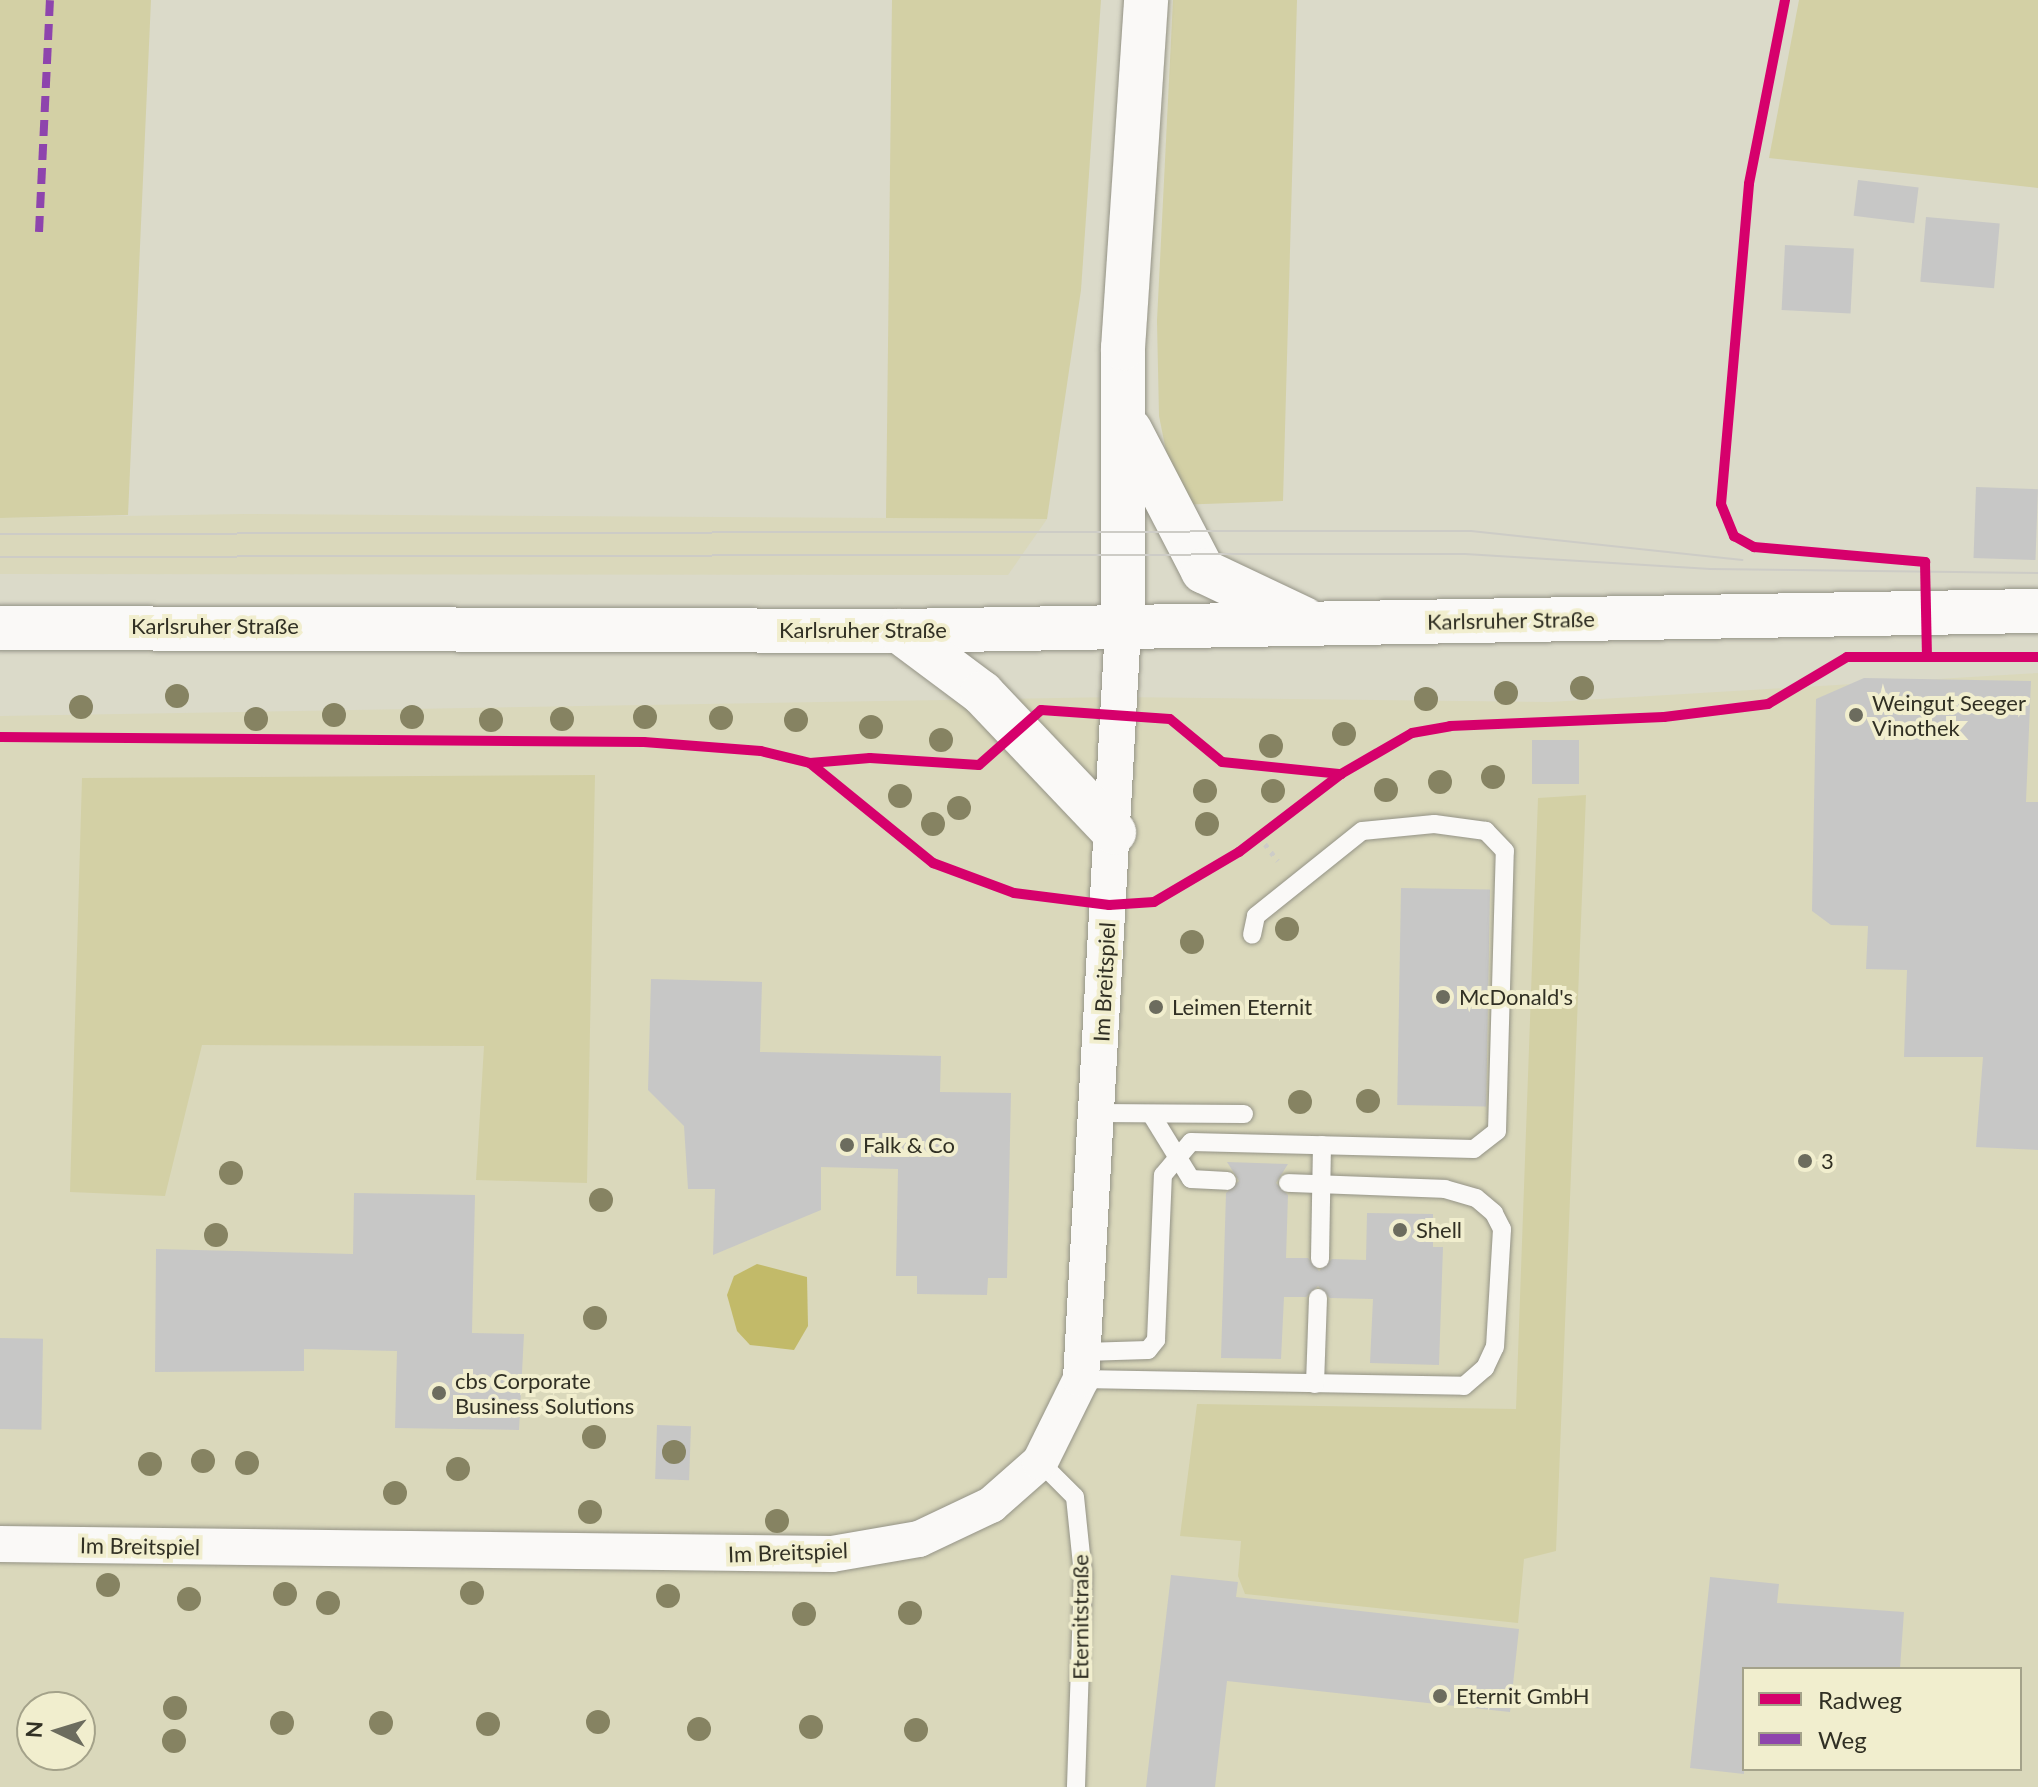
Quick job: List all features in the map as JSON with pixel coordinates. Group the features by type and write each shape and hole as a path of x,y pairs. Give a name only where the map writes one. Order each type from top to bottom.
{"main road":[{"path":"1123,627 1123,413 1146,0"},
{"path":"1123,413 1156,493 1203,571 1309,623"},
{"name":"Karlsruher Straße","path":"0,628 899,631 2038,611"},
{"path":"899,631 982,693 1114,832"}],"street":[{"name":"Im Breitspiel","path":"0,1544 832,1554 919,1539 991,1505 1040,1462 1082,1366 1123,627"}],"lane":[{"path":"1082,1366 1148,1350 1156,1340 1163,1175 1175,1153 1191,1142 1474,1149 1497,1131 1505,851 1486,831 1447,825 1362,831 1256,916 1252,935"},
{"path":"1097,1113 1244,1114"},
{"path":"1151,1114 1191,1179 1227,1181"},
{"path":"1320,1259 1322,1145"},
{"path":"1082,1366 1183,1379 1464,1386 1495,1347 1502,1229 1476,1198 1445,1189 1288,1183"},
{"path":"1315,1384 1318,1298"},
{"name":"Eternitstraße","path":"1040,1462 1075,1497 1083,1575 1076,1787"}],"shaded area":[{"path":"0,0 151,0 128,515 0,518"},
{"path":"892,0 1101,0 1081,290 1047,519 886,518"},
{"path":"1173,0 1297,0 1283,501 1177,505 1159,416 1157,321"},
{"path":"1799,0 2038,0 2038,188 1769,158"},
{"path":"245,514 1047,519 1008,575 0,574 0,518"},
{"path":"2038,673 2038,1787 0,1787 0,716 1116,697 1550,702"},
{"path":"595,775 587,1183 476,1180 484,1046 202,1045 165,1196 70,1192 82,778"},
{"path":"1586,795 1556,1551 1524,1559 1518,1623 1245,1594 1238,1576 1241,1541 1180,1536 1197,1404 1516,1409 1538,798"},
{"path":"757,1264 807,1277 808,1326 794,1350 750,1345 737,1331 727,1295 734,1276"}],"building":[{"path":"1858,180 1919,187 1914,223 1854,216"},
{"path":"1926,217 2000,223 1994,288 1920,282"},
{"path":"1785,245 1854,249 1851,314 1782,310"},
{"path":"1976,487 2038,489 2035,560 1974,558"},
{"path":"1864,678 2031,681 2026,802 2038,802 2038,1150 1976,1147 1983,1057 1904,1057 1907,970 1866,969 1868,926 1831,925 1812,911 1816,699"},
{"path":"1532,740 1579,740 1579,784 1532,784"},
{"name":"McDonald's","path":"1401,888 1490,890 1486,1107 1397,1105"},
{"name":"Falk & Co","path":"651,979 762,982 760,1052 941,1056 940,1092 1011,1093 1007,1278 988,1278 987,1295 917,1294 917,1276 896,1276 898,1169 821,1167 821,1210 713,1255 715,1189 688,1189 684,1126 648,1090"},
{"path":"1227,1162 1288,1164 1276,1183 1288,1195 1286,1258 1308,1258 1319,1271 1332,1259 1366,1260 1367,1213 1433,1214 1433,1247 1443,1247 1439,1365 1370,1363 1373,1299 1330,1298 1318,1286 1306,1297 1284,1297 1281,1359 1221,1358 1226,1193 1239,1181"},
{"path":"354,1193 475,1195 472,1333 524,1334 519,1430 395,1428 397,1351 304,1349 304,1371 155,1372 156,1249 353,1254"},
{"path":"0,1338 43,1339 41,1430 0,1429"},
{"path":"657,1425 691,1426 689,1480 655,1479"},
{"name":"Eternit GmbH","path":"1171,1575 1238,1582 1236,1597 1519,1629 1510,1712 1227,1681 1215,1787 1146,1787"},
{"path":"1710,1577 1779,1584 1777,1603 1904,1612 1900,1667 1742,1667 1744,1774 1690,1768"}],"tram line":[{"path":"0,534 1471,531 1742,560"},
{"path":"0,557 1465,554 1711,569 2038,573"}],"marked path":[{"path":"39,232 50,0"}],"cycle path":[{"path":"1785,0 1749,184 1721,504 1734,536 1754,547 1925,562 1927,654"},
{"path":"0,737 644,742 761,751 810,763 870,758 979,765 1041,710 1170,719 1222,762 1341,774 1412,733 1450,726 1664,717 1768,704 1847,657 2038,657"},
{"path":"810,763 933,863 1014,893 1109,905 1154,902 1239,852 1341,774"}],"place":[{"name":"Weingut Seeger Vinothek","path":"1856,715"},
{"name":"McDonald's","path":"1443,997"},
{"name":"Leimen Eternit","path":"1156,1007"},
{"name":"Falk & Co","path":"847,1145"},
{"name":"3","path":"1805,1161"},
{"name":"Shell","path":"1400,1230"},
{"name":"cbs Corporate Business Solutions","path":"439,1393"},
{"name":"Eternit GmbH","path":"1440,1696"}]}
